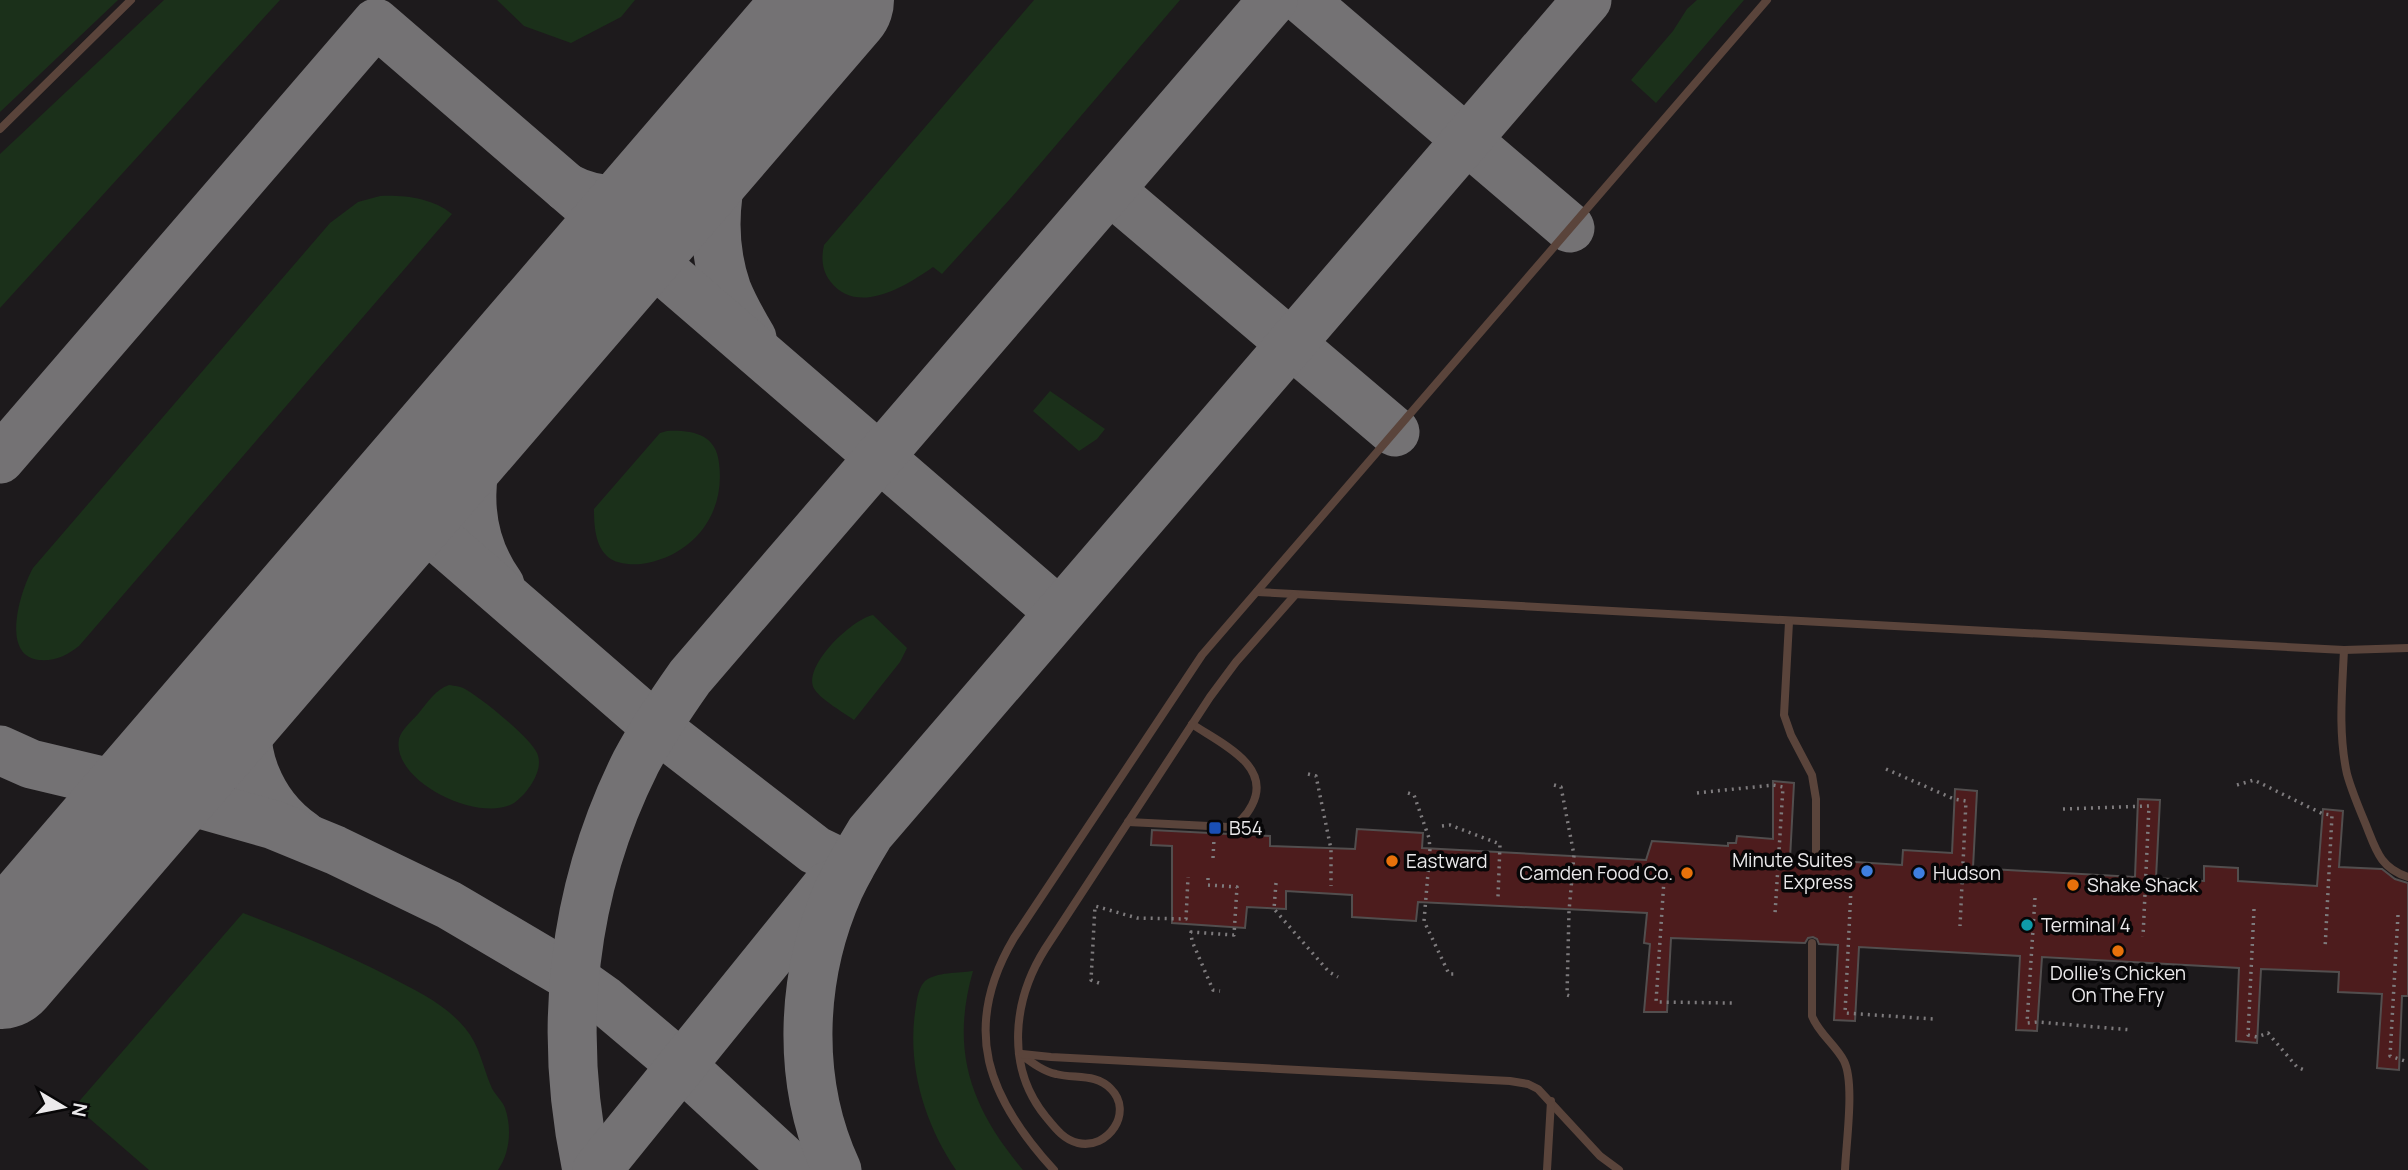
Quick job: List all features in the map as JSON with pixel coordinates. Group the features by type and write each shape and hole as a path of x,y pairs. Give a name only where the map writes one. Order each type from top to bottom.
{"lane":[{"path":"0,129 131,0"},
{"path":"1054,1170 1018,1126 1002,1100 989,1058 988,1007 995,976 1014,938 1187,675 1766,0"},
{"path":"1257,592 2344,650 2408,648"},
{"path":"1019,1053 1054,1074 1091,1078 1114,1091 1120,1108 1111,1133 1096,1143 1088,1144 1065,1138 1041,1111 1033,1097 1026,1083 1019,1053 1019,1012 1030,974 1192,724 1236,662 1295,595"},
{"path":"1789,622 1784,715 1791,735 1812,775 1816,799 1816,860"},
{"path":"2344,650 2341,719 2348,775 2376,851 2391,870 2408,877"},
{"path":"1128,822 1228,827 1236,824 1248,812 1258,788 1254,771 1246,762 1192,724"},
{"path":"1812,943 1812,1016 1821,1032 1840,1054 1848,1071 1845,1170"},
{"path":"1019,1053 1528,1084 1538,1088 1600,1156 1619,1170"},
{"path":"1547,1170 1551,1101"}],"path":[{"path":"1886,769 1954,799 1966,801 1960,926"},
{"path":"1308,774 1316,776 1331,849 1331,886"},
{"path":"2237,785 2254,780 2323,814 2332,815 2325,948"},
{"path":"1554,785 1561,787 1574,855 1569,911 1567,995 1573,997"},
{"path":"1697,793 1773,785 1783,787 1775,914"},
{"path":"1408,793 1414,795 1429,838 1424,921 1449,974 1457,974"},
{"path":"2063,808 2149,806 2143,937"},
{"path":"1442,827 1450,825 1500,844 1498,897"},
{"path":"1213,858 1214,838"},
{"path":"1099,983 1091,980 1095,906 1137,918 1186,919 1188,877"},
{"path":"1208,878 1208,885 1237,887 1234,935 1191,932 1192,941 1213,990 1220,991"},
{"path":"1664,880 1656,1002 1731,1003"},
{"path":"1276,883 1275,909 1329,972 1338,977"},
{"path":"1851,889 1845,1013 1933,1019"},
{"path":"2035,898 2027,1023 2132,1030"},
{"path":"2254,909 2248,1035 2257,1037 2268,1033 2297,1067 2304,1070"},
{"path":"2398,915 2390,1056 2408,1062"}],"green space":[{"path":"0,0 118,0 0,112"},
{"path":"164,0 280,0 0,308 0,154"},
{"path":"497,0 635,0 621,17 571,43 524,26"},
{"path":"1034,0 1180,0 1010,199 942,274 933,267 881,295 854,297 841,292 825,273 822,259 824,245"},
{"path":"1697,0 1744,0 1656,103 1631,80"},
{"path":"380,196 418,199 436,204 452,214 79,646 51,660 27,656 20,647 16,621 23,592 33,568 330,223 358,202"},
{"path":"1050,391 1105,429 1097,439 1079,451 1033,411"},
{"path":"660,433 694,433 708,440 713,446 719,463 717,500 702,530 676,553 641,564 618,562 606,555 599,545 594,509"},
{"path":"873,615 907,648 900,662 854,720 818,694 812,681 821,658 830,646 853,625"},
{"path":"449,685 465,689 493,709 525,737 537,753 537,774 529,788 514,803 499,808 481,808 441,795 423,784 409,770 400,755 399,739 402,732 432,697"},
{"path":"243,913 372,968 430,999 457,1019 474,1042 491,1086 504,1105 507,1116 507,1148 498,1170 149,1170 75,1106"},
{"path":"973,971 966,1000 964,1027 965,1053 970,1077 990,1124 1023,1170 956,1170 935,1133 920,1092 914,1027 920,989 925,981 935,976"}],"building":[{"name":"Terminal 4","path":"1773,781 1794,783 1790,859 1809,860 1815,866 1820,865 1823,860 1902,865 1903,850 1952,853 1955,789 1977,791 1973,868 2135,877 2138,799 2160,800 2156,878 2204,881 2204,866 2238,868 2238,881 2317,886 2323,809 2343,811 2339,867 2382,869 2395,879 2408,883 2408,996 2402,996 2399,1070 2377,1068 2382,994 2338,992 2339,972 2261,969 2257,1043 2236,1041 2239,968 2042,957 2037,1031 2016,1030 2020,956 1859,947 1855,1021 1834,1020 1838,945 1819,944 1813,937 1808,938 1805,943 1671,938 1667,1012 1644,1012 1650,944 1644,943 1647,913 1418,902 1416,921 1352,917 1352,895 1286,891 1286,909 1247,907 1245,928 1172,923 1172,846 1151,845 1152,830 1229,834 1241,828 1249,828 1248,835 1270,836 1270,846 1355,849 1357,829 1423,833 1422,848 1646,860 1652,841 1728,846 1728,843 1736,843 1737,836 1773,839"}],"taxiway":[{"path":"587,1170 573,1065 572,1013 576,962 584,910 597,860 614,811 636,762 690,677 1273,0"},
{"path":"1303,0 1570,228"},
{"path":"837,1170 824,1136 809,1066 810,993 826,923 842,882 870,833 1587,0"},
{"path":"0,459 376,23 1059,612"},
{"path":"752,338 727,290 721,267 717,243 718,195 722,171 739,126 751,105 799,40"},
{"path":"566,187 603,199 642,196 666,185 711,144"},
{"path":"1110,190 1395,432"},
{"path":"491,399 474,471 473,517 486,562 500,585"},
{"path":"400,505 656,727 815,850 850,867"},
{"path":"298,624 261,678 248,717 247,737 250,756 264,792 275,809 303,835"},
{"path":"0,750 31,764 207,806 274,825 335,850 449,905 573,978 604,1000 681,1065 795,1170"},
{"path":"597,1170 827,886"}],"runway":[{"path":"0,968 833,0"}],"place":[{"name":"B54","path":"1215,828"},
{"name":"Eastward","path":"1392,861"},
{"name":"Minute Suites Express","path":"1867,871"},
{"name":"Camden Food Co.","path":"1687,873"},
{"name":"Hudson","path":"1919,873"},
{"name":"Shake Shack","path":"2073,885"},
{"name":"Terminal 4","path":"2027,925"},
{"name":"Dollie's Chicken On The Fry","path":"2118,951"}]}
